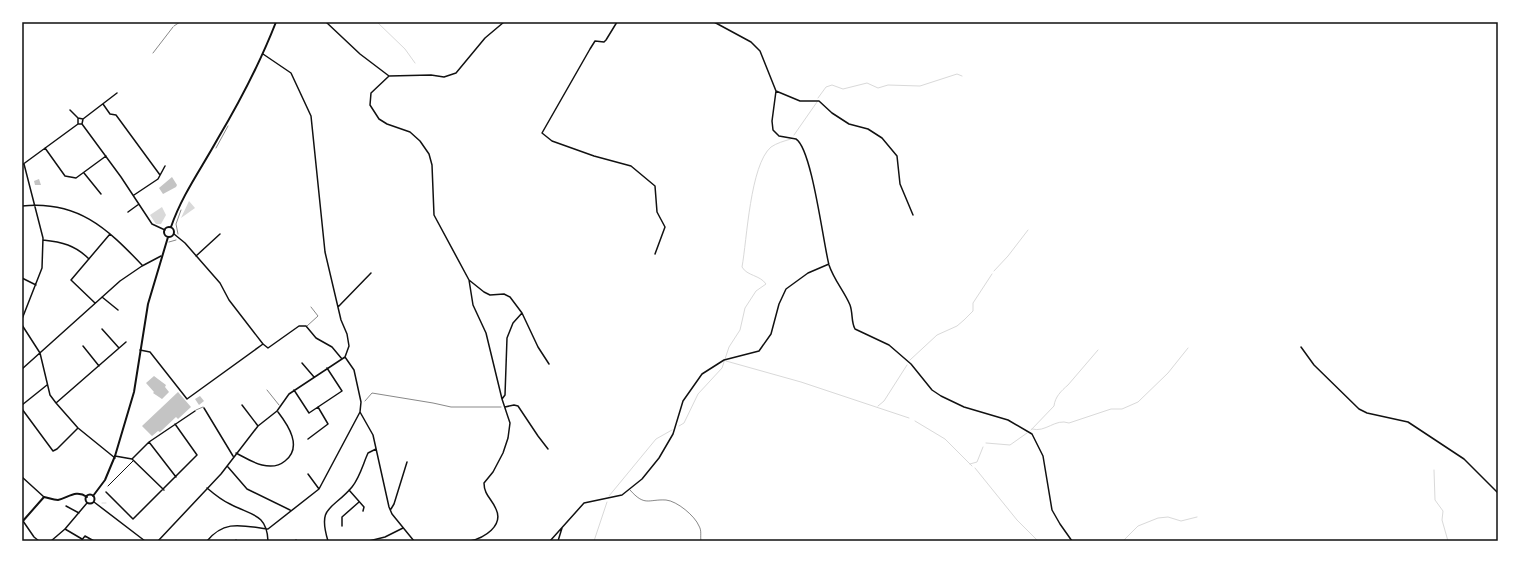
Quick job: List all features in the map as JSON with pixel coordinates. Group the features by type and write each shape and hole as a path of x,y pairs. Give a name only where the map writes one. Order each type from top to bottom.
{"main road":[{"path":"168,236 165,234 165,230 167,227 171,227 184,195 224,128 262,54 276,22"},
{"path":"168,236 174,234 175,230 171,227"},
{"path":"87,497 87,503 94,502 93,496 105,480 115,457 134,392 148,304 168,236"},
{"path":"23,521 44,497 57,500 74,493 87,497 90,495 93,496"}],"street":[{"path":"326,22 360,54 389,76 431,75 444,77 453,75 462,67 485,38 504,22"},
{"path":"617,22 604,42 595,41 542,133 552,141 594,156 632,166 652,183 656,190 657,212 665,228 656,247 655,254"},
{"path":"714,22 756,45 764,58 776,91 773,130 779,136 796,138 802,148 818,200 821,227 829,264 837,283 851,307 855,329 889,345 911,364 932,390 941,396 964,407 1008,420 1032,434 1042,456 1052,510 1072,541"},
{"path":"158,541 228,467 236,453 258,426 277,411 294,390 345,357 349,346 325,252 311,116 292,73 262,54"},
{"path":"389,76 371,93 370,105 381,120 410,132 426,149 432,164 434,215 469,280 473,305 486,333 504,407 510,423 508,438 497,466 484,484 485,492 496,508 497,520 488,534 481,539 470,541"},
{"path":"776,91 800,101 819,101 832,113 849,124 878,134 897,156 900,184 913,215"},
{"path":"117,93 83,119 82,124 140,204 152,224 165,230"},
{"path":"103,104 110,114 116,115 160,175"},
{"path":"70,110 78,118 83,119"},
{"path":"78,118 78,124"},
{"path":"22,319 42,268 43,240 23,164 78,124 82,124"},
{"path":"45,148 65,176 76,178 106,156"},
{"path":"134,196 160,175 165,166"},
{"path":"84,172 101,194"},
{"path":"128,212 140,204"},
{"path":"22,206 50,205 64,208 85,217 110,234 142,266"},
{"path":"95,303 72,280 110,234"},
{"path":"174,234 220,283 229,300 263,344 268,348 299,326 306,326 316,338 332,347 342,359"},
{"path":"196,256 220,234"},
{"path":"43,240 61,241 71,245 89,259"},
{"path":"22,369 102,297 142,266 161,256"},
{"path":"550,541 584,503 615,498 630,490 659,458 673,434 683,401 695,383 707,370 724,360 751,355 762,348 771,334 779,304 786,289 808,273 829,264"},
{"path":"338,307 371,273"},
{"path":"22,278 36,285"},
{"path":"469,280 490,295 504,294 510,297 522,312 538,347 549,364"},
{"path":"102,297 118,310"},
{"path":"502,399 506,395 507,338 513,323 522,312"},
{"path":"22,325 40,353 50,395 56,403 78,428 115,457 133,460 164,490"},
{"path":"102,329 119,348"},
{"path":"56,403 126,342"},
{"path":"140,350 150,352 187,399 263,344"},
{"path":"82,346 99,366"},
{"path":"1301,347 1314,366 1359,409 1367,413 1408,422 1464,459 1498,493"},
{"path":"207,541 212,534 229,526 268,529 290,510 312,496 319,489 360,412 361,402 354,370 345,357"},
{"path":"302,363 314,377"},
{"path":"294,390 309,413 342,391 327,368"},
{"path":"22,405 47,385"},
{"path":"242,405 258,426"},
{"path":"504,407 514,405 518,406 548,448"},
{"path":"308,439 328,424 318,407"},
{"path":"204,408 234,457"},
{"path":"22,410 53,451 57,449 78,428"},
{"path":"108,486 149,442 195,411"},
{"path":"236,453 260,465 274,466 284,463 290,457 294,450 293,439 286,423 277,411"},
{"path":"360,412 372,435 390,510 414,541"},
{"path":"106,492 133,519 164,490 197,455 176,424"},
{"path":"149,442 176,477"},
{"path":"328,541 323,524 324,519 334,502 349,490 358,479 368,453 376,449"},
{"path":"390,510 394,504 407,462"},
{"path":"228,467 247,489 290,510"},
{"path":"308,474 319,489"},
{"path":"22,477 44,497"},
{"path":"207,488 230,504 260,517 268,529 268,541"},
{"path":"349,490 364,507 363,511"},
{"path":"94,502 145,541"},
{"path":"342,526 342,518 359,502"},
{"path":"51,541 65,529 87,503"},
{"path":"66,506 79,513"},
{"path":"23,521 34,537 39,541"},
{"path":"558,541 562,526"},
{"path":"369,541 385,537 403,528"},
{"path":"65,529 82,540 86,536 94,541"}],"lane":[{"path":"174,26 180,22"},
{"path":"306,326 318,316 311,307"},
{"path":"267,390 280,406"},
{"path":"195,411 202,407 204,408"},
{"path":"630,490 642,501 653,502 666,500 691,514 700,526 701,541"}],"path":[{"path":"153,54 174,26"},
{"path":"361,402 372,393 451,407 504,407"}],"shaded area":[{"path":"189,201 195,208 181,218"},
{"path":"162,207 166,215 161,224 156,224 150,215"}],"building":[{"path":"172,177 177,185 176,187 163,194 159,188"},
{"path":"39,179 41,185 35,185 34,181"},
{"path":"154,376 166,385 165,387 169,392 162,399 153,393 154,392 146,383"},
{"path":"178,392 191,407 178,419 176,417 160,432 158,431 152,436 142,426"},
{"path":"200,396 204,401 199,405 195,399"}],"waterway":[{"path":"377,22 405,49 415,63"},
{"path":"818,98 826,87 832,85 843,89 867,83 878,88 888,85 920,86 957,74 962,76"},
{"path":"794,135 817,102"},
{"path":"679,426 684,423 698,394 722,368 729,347 740,330 745,308 756,291 766,284 744,270 742,267 750,204 758,170 764,156 771,147 791,139"},
{"path":"994,271 1008,256 1028,230"},
{"path":"910,360 937,335 957,326 973,311 973,303 992,274"},
{"path":"1032,429 1042,429 1059,422 1069,423 1111,409 1122,409 1138,402 1168,373 1188,348"},
{"path":"1031,430 1054,406 1059,394 1098,350"},
{"path":"726,361 801,382 909,418"},
{"path":"878,406 884,401 907,365"},
{"path":"915,421 945,439 972,466"},
{"path":"609,496 656,439 672,430"},
{"path":"986,443 1010,445 1027,433"},
{"path":"970,464 977,462 983,447"},
{"path":"975,468 1017,520 1038,541"},
{"path":"1434,470 1435,500 1443,511 1442,520 1448,541"},
{"path":"594,541 607,502"},
{"path":"1123,541 1138,526 1158,518 1168,517 1181,521 1197,517"}]}
